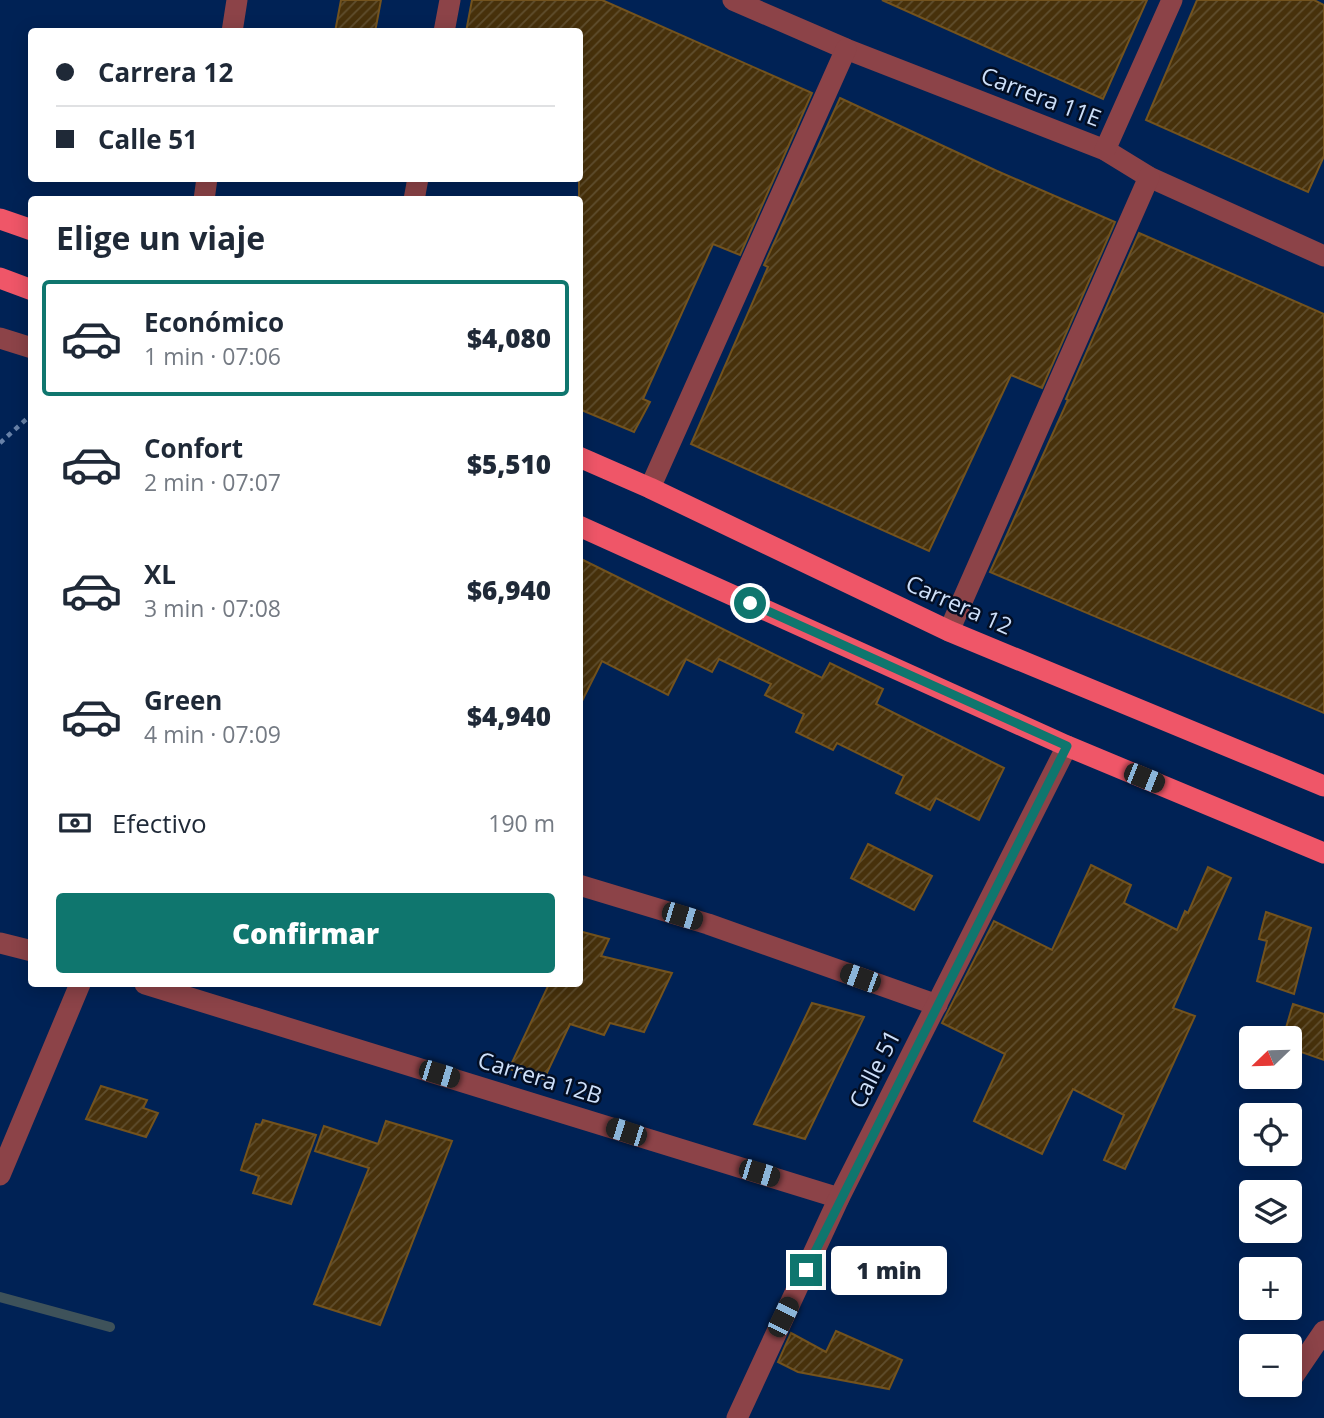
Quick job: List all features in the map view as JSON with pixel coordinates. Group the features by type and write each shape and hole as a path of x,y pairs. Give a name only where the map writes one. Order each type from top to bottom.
{"main road":[{"path":"0,219 28,229"},
{"path":"0,278 28,288"},
{"name":"Carrera 12","path":"583,459 949,631 1324,786"},
{"path":"583,528 1067,746 1324,853"}],"street":[{"path":"233,28 237,0"},
{"path":"445,28 450,0"},
{"name":"Carrera 11E","path":"733,0 846,50 1105,150 1149,177 1324,256"},
{"path":"1105,150 1172,0"},
{"path":"650,488 846,50"},
{"path":"949,631 1149,177"},
{"path":"0,338 28,347"},
{"name":"Calle 51","path":"737,1418 839,1198 1067,746"},
{"path":"583,886 708,924 937,1005"},
{"path":"0,943 28,950"},
{"path":"0,1175 79,987"},
{"name":"Carrera 12B","path":"155,987 839,1198"},
{"path":"1302,1363 1324,1331"}],"path":[{"path":"0,443 28,418"}],"building":[{"path":"341,0 381,0 376,28 336,28"},
{"path":"472,0 602,0 812,93 740,255 713,244 643,399 650,402 634,432 583,411 583,196 579,196 579,182 583,182 583,28 467,28"},
{"path":"882,0 1147,0 1103,99"},
{"path":"1197,0 1314,0 1324,5 1324,156 1308,192 1146,120"},
{"path":"840,98 1115,222 1042,388 1011,375 929,551 691,444 768,267 764,265"},
{"path":"1139,233 1324,314 1324,713 990,572 1068,400 1066,399"},
{"path":"583,560 822,678 830,663 883,689 876,704 1004,768 979,820 936,798 930,810 896,793 904,776 837,743 833,750 796,732 804,714 765,695 771,684 719,659 712,672 686,659 668,695 602,661 583,699"},
{"path":"868,844 932,876 914,910 851,878"},
{"path":"1091,865 1131,885 1124,903 1177,930 1185,911 1188,913 1208,867 1231,878 1173,1008 1195,1016 1125,1169 1104,1160 1124,1115 1073,1089 1042,1154 974,1121 1005,1054 942,1023 994,921 1052,950"},
{"path":"1266,912 1311,928 1294,994 1257,981 1267,941 1259,939"},
{"path":"583,932 609,939 601,956 672,973 644,1032 610,1023 604,1035 570,1024 544,1079 509,1069 548,987 583,987"},
{"path":"812,1003 864,1017 805,1139 754,1124"},
{"path":"1293,1004 1324,1014 1324,1060 1302,1052 1302,1026 1287,1026"},
{"path":"101,1086 147,1100 143,1108 158,1113 146,1137 86,1119"},
{"path":"263,1120 316,1135 291,1204 253,1193 259,1176 241,1170 256,1124 261,1125"},
{"path":"386,1121 452,1141 380,1325 314,1304 369,1168 315,1151 324,1126 378,1144"},
{"path":"836,1331 902,1360 889,1389 798,1372 778,1362 791,1333 826,1352"}],"waterway":[{"path":"0,1297 110,1327"}],"route":[{"path":"750,603 1067,746 839,1198 806,1270"}]}
